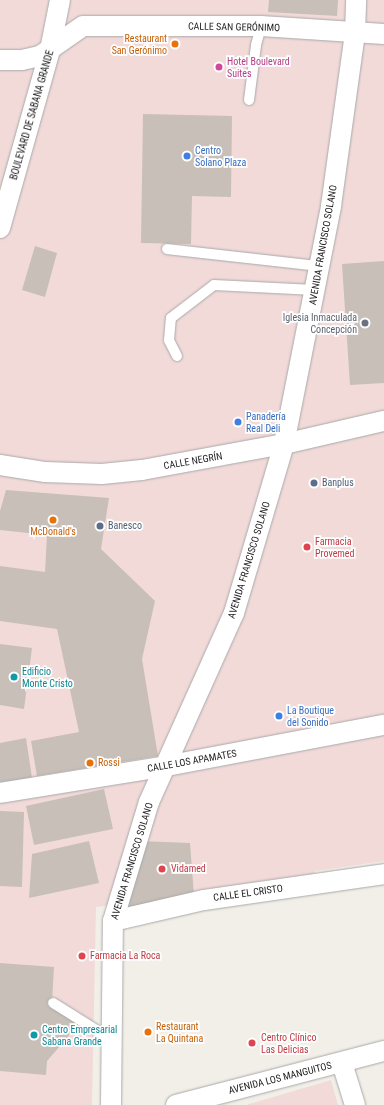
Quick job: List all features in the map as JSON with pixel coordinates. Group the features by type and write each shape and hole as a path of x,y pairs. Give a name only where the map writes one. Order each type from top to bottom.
{"street":[{"name":"BOULEVARD DE SABANA GRANDE","path":"0,228 50,50 60,0"},
{"name":"AVENIDA FRANCISCO SOLANO","path":"111,1105 114,921 140,829 166,766 234,613 284,444 331,206 355,33 356,0"},
{"name":"CALLE SAN GERÓNIMO","path":"50,50 83,26 262,26 384,34"},
{"path":"0,60 22,60 40,56 50,50"},
{"name":"CALLE NEGRÍN","path":"0,465 46,472 102,474 142,470 284,444 384,421"},
{"name":"CALLE LOS APAMATES","path":"0,793 166,766 384,725"},
{"name":"CALLE EL CRISTO","path":"114,921 204,900 384,874"},
{"name":"AVENIDA LOS MANGUITOS","path":"176,1105 384,1051"},
{"path":"342,1062 355,1105"}],"lane":[{"path":"249,100 256,44 262,26"},
{"path":"167,249 319,266"},
{"path":"177,356 169,340 171,318 214,286 315,290"},
{"path":"53,1003 112,1040"}],"shaded area":[{"path":"0,0 384,0 384,861 315,871 315,881 96,907 92,1105 0,1105"},
{"path":"331,1080 338,1105 246,1105"}],"building":[{"path":"269,0 338,0 337,16 268,12"},
{"name":"Centro Solano Plaza","path":"143,114 232,116 231,197 192,196 191,244 141,243"},
{"path":"35,246 57,253 45,297 22,290"},
{"name":"Iglesia Inmaculada Concepción","path":"384,261 384,383 350,385 342,264"},
{"path":"6,490 109,498 101,549 155,601 142,659 158,756 37,776 31,741 79,732 57,629 0,621 0,566 45,572 47,535 0,530 0,511"},
{"name":"Edificio Monte Cristo","path":"0,644 32,648 24,709 0,705"},
{"path":"26,738 32,778 0,782 0,743"},
{"path":"104,789 113,829 34,845 26,806"},
{"path":"0,811 24,812 22,887 0,886"},
{"path":"89,841 99,883 29,898 32,854"},
{"name":"Vidamed","path":"139,841 190,843 194,896 123,911"},
{"name":"Centro Empresarial Sabana Grande","path":"0,963 54,967 52,1002 78,1025 47,1061 46,1075 0,1071"}],"place":[{"name":"Restaurant San Gerónimo","path":"175,44"},
{"name":"Hotel Boulevard Suites","path":"219,67"},
{"name":"Centro Solano Plaza","path":"187,156"},
{"name":"Iglesia Inmaculada Concepción","path":"365,323"},
{"name":"Panadería Real Deli","path":"238,422"},
{"name":"Banplus","path":"314,483"},
{"name":"McDonald's","path":"53,520"},
{"name":"Banesco","path":"100,526"},
{"name":"Farmacia Provemed","path":"307,547"},
{"name":"Edificio Monte Cristo","path":"14,677"},
{"name":"La Boutique del Sonido","path":"279,716"},
{"name":"Rossi","path":"90,763"},
{"name":"Vidamed","path":"162,869"},
{"name":"Farmacia La Roca","path":"82,956"},
{"name":"Restaurant La Quintana","path":"148,1032"},
{"name":"Centro Empresarial Sabana Grande","path":"34,1035"},
{"name":"Centro Clínico Las Delicias","path":"252,1043"}]}
